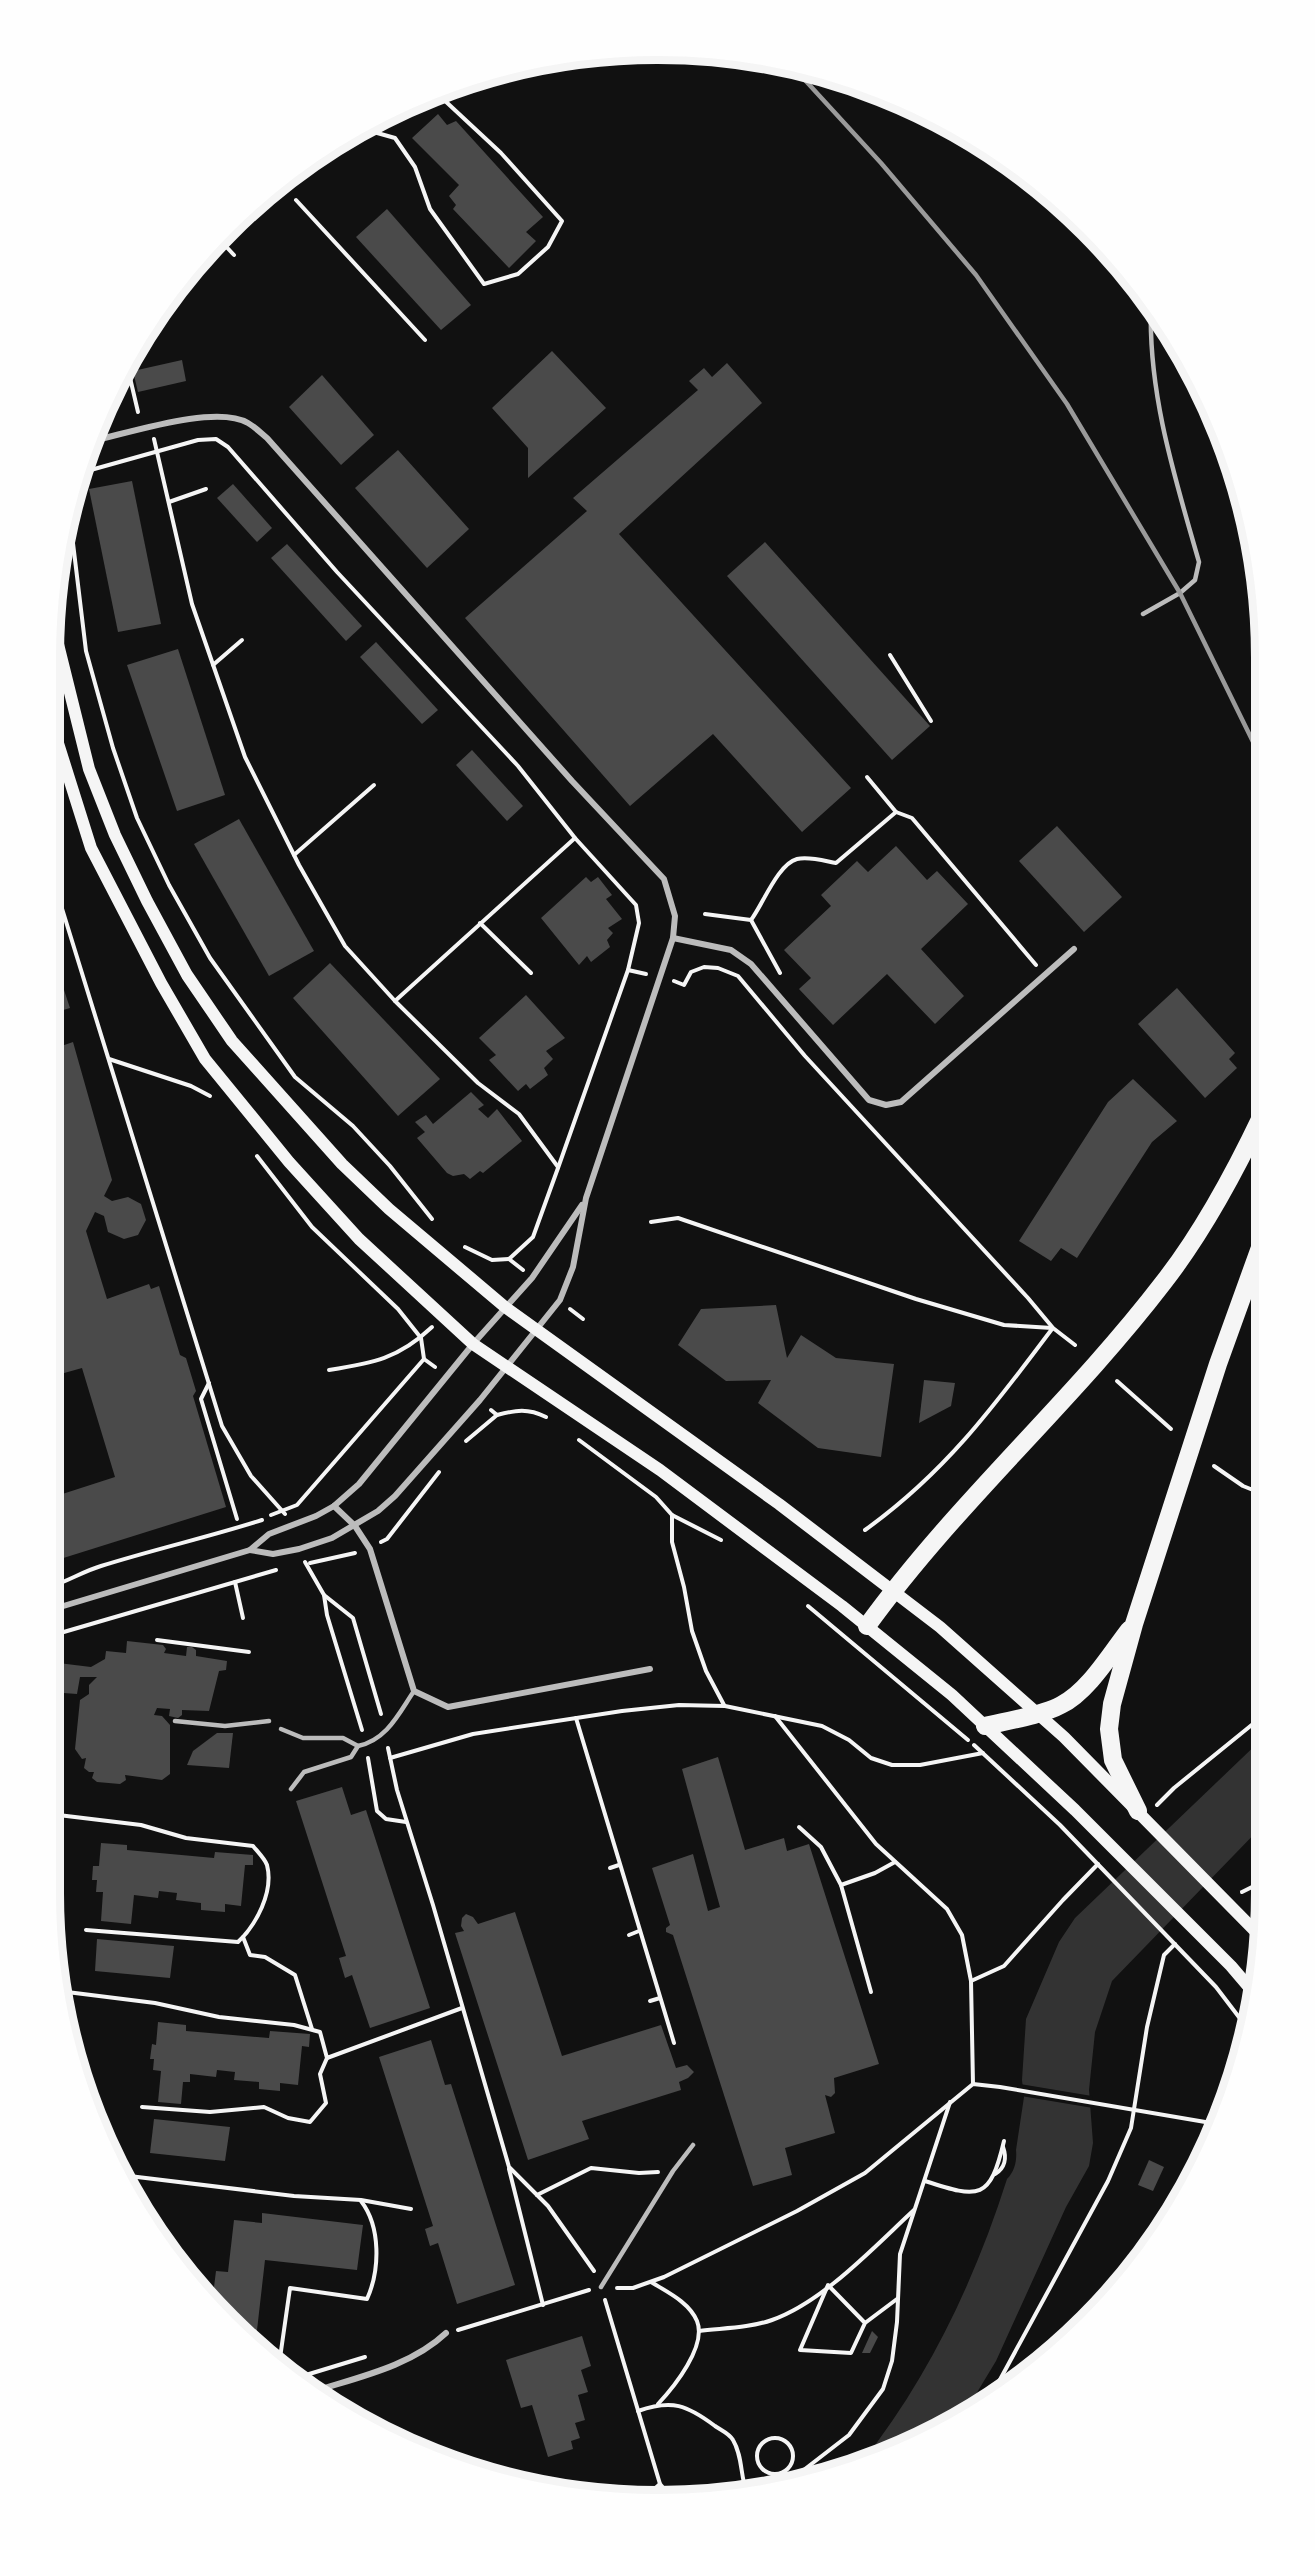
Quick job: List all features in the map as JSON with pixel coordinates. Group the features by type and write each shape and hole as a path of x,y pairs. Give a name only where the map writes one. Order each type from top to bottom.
{"highway":[{"path":"867,1626 893,1591 972,1498 1069,1395 1164,1282 1214,1208 1255,1129"},
{"path":"1138,1811 1107,1767 1112,1704 1134,1624 1218,1364 1255,1261"},
{"path":"985,1726 1052,1709 1070,1701 1084,1687 1134,1624"}],"main road":[{"path":"60,653 89,769 115,835 187,975 232,1041 342,1164 389,1209 474,1283 535,1331 779,1504 893,1591 940,1628 1036,1713 1107,1767"},
{"path":"60,750 91,848 155,972 205,1059 289,1162 359,1239 473,1344 660,1470 867,1626 951,1695 1075,1810 1231,1966 1248,1986"},
{"path":"1138,1811 1254,1931"}],"street":[{"path":"101,439 205,416 226,417 248,422 267,438 572,781 664,879 675,916 673,938 584,1203 573,1267 560,1300 480,1400 395,1496 378,1511 354,1526 299,1549 273,1554 250,1550"},
{"path":"673,938 731,950 751,964 869,1100 886,1105 901,1102 1074,949"},
{"path":"60,1607 250,1550 268,1534 292,1526 334,1506 359,1484 473,1344 532,1278 584,1203"},
{"path":"334,1506 354,1526 370,1549 414,1691 448,1707 650,1669"},
{"path":"324,2388 390,2367 432,2346 446,2333"}],"lane":[{"path":"1143,614 1180,593 1195,580 1199,562 1154,388 1152,323"},
{"path":"281,1729 303,1738 343,1738 358,1746 367,1744 385,1734 414,1691"},
{"path":"176,1721 225,1726 269,1721"},
{"path":"291,1789 304,1772 351,1757 358,1746"},
{"path":"601,2287 674,2171 693,2145"}],"path":[{"path":"374,132 395,138 415,167 430,209 484,284 518,274 549,247 562,220 501,153 444,100"},
{"path":"296,200 425,340"},
{"path":"225,246 234,255"},
{"path":"130,378 138,412"},
{"path":"151,427 192,604 245,757 294,855 345,946 395,1001 478,1083 519,1114 558,1168"},
{"path":"90,470 198,440 216,439 228,447 337,572 518,766 575,838 636,905 639,923 628,970 533,1237 509,1259 492,1260 458,1244"},
{"path":"169,502 206,489"},
{"path":"72,536 86,651 113,748 137,818 169,885 210,958 295,1077 353,1125 436,1223"},
{"path":"213,665 242,640"},
{"path":"890,655 931,721"},
{"path":"867,777 896,812 912,818 1045,975"},
{"path":"294,855 374,785"},
{"path":"752,920 764,903 777,877 787,865 797,859 836,863 896,812"},
{"path":"395,1001 432,970 480,922 575,838"},
{"path":"60,902 222,1426 251,1476 282,1510 292,1526"},
{"path":"705,914 752,920"},
{"path":"752,920 783,978"},
{"path":"480,922 531,973"},
{"path":"628,970 684,985 691,972 705,967 718,968 738,976 805,1056 1053,1328 1075,1345"},
{"path":"109,1059 191,1086 208,1094 215,1101"},
{"path":"256,1154 312,1227 398,1310 421,1338 424,1359 448,1376"},
{"path":"651,1222 678,1218 916,1299 1004,1325 1053,1328"},
{"path":"474,1283 492,1260"},
{"path":"329,1370 367,1364 402,1352 443,1317"},
{"path":"865,1530 885,1516 946,1462 993,1407 1053,1328"},
{"path":"60,1583 99,1567 262,1520 297,1505 424,1359"},
{"path":"1117,1381 1171,1429"},
{"path":"209,1383 201,1399 237,1519"},
{"path":"480,1400 497,1415 519,1409 534,1411 552,1420"},
{"path":"570,1433 656,1497 672,1515 724,1542"},
{"path":"1214,1466 1243,1486 1255,1491"},
{"path":"672,1515 672,1542 693,1631 706,1671 725,1706"},
{"path":"299,1549 324,1595 353,1618 385,1734 406,1822 508,2167 543,2305"},
{"path":"296,1566 306,1564"},
{"path":"60,1633 286,1567"},
{"path":"235,1582 243,1618"},
{"path":"324,1595 327,1615 367,1744 370,1780 377,1811 386,1819 406,1822"},
{"path":"800,1599 983,1753 1060,1825 1216,1987 1241,2020"},
{"path":"157,1640 249,1652"},
{"path":"390,1758 472,1734 679,1705 725,1706 822,1726 849,1740 871,1758 892,1765 920,1765 983,1753"},
{"path":"774,1716 876,1844 947,1909 962,1935 971,1981 973,2084"},
{"path":"576,1718 674,2043"},
{"path":"60,1815 141,1825 186,1838 253,1846 267,1865 267,1897 250,1930 238,1942 86,1930"},
{"path":"799,1827 821,1847 841,1885 871,1992"},
{"path":"841,1885 875,1873 895,1862"},
{"path":"609,1868 619,1865"},
{"path":"1234,1896 1255,1886"},
{"path":"629,1935 639,1931"},
{"path":"243,1937 250,1955 265,1957 295,1975 312,2030"},
{"path":"998,2383 1108,2181 1131,2128 1136,2110 1147,2027 1164,1955 1180,1938"},
{"path":"68,1992 155,2003 219,2018 294,2025 320,2032 327,2058 320,2074 326,2103 310,2122 288,2118 264,2107 210,2112 142,2107"},
{"path":"650,2001 660,1998"},
{"path":"327,2058 462,2008"},
{"path":"446,2333 601,2287 633,2289 651,2282 797,2211 865,2173 973,2084 1209,2123"},
{"path":"800,2473 849,2435 883,2389 892,2361 897,2322 900,2254 950,2102"},
{"path":"925,2181 957,2191 974,2192 985,2187 995,2175 1004,2143"},
{"path":"508,2167 537,2195 591,2265 601,2287 663,2490"},
{"path":"537,2195 591,2168 639,2173 674,2171"},
{"path":"132,2176 294,2196 361,2200 411,2209"},
{"path":"280,2356 290,2288 367,2299 374,2284 377,2255 370,2213 361,2200"},
{"path":"699,2331 770,2321 798,2308 847,2271 914,2210"},
{"path":"651,2282 687,2307 697,2321 699,2331 687,2367 673,2388 658,2404"},
{"path":"828,2285 800,2350 852,2354 865,2323 898,2299"},
{"path":"828,2285 865,2323"},
{"path":"638,2411 658,2404 680,2404 732,2438 743,2465 744,2484"},
{"path":"779,2439 790,2446 792,2460 785,2471 771,2474 759,2466 757,2451 765,2441 779,2439"},
{"path":"785,2471 789,2475"},
{"path":"653,2490 660,2484"}],"shaded area":[{"path":"1255,1746 1255,1833 1112,1981 1095,2032 1089,2090 1093,2143 1089,2166 1066,2207 996,2361 973,2399 922,2428 871,2451 908,2397 947,2327 980,2254 1007,2179 1014,2169 1024,2097 1022,2080 1026,2019 1059,1942 1075,1918"}],"pier":[{"path":"1020,2084 1092,2096 1093,2108 1021,2096"}],"building":[{"path":"438,114 447,125 456,121 543,217 526,232 536,241 509,268 453,209 456,205 449,196 459,185 412,138"},
{"path":"387,209 471,305 441,330 356,237"},
{"path":"552,351 606,408 528,478 528,448 492,408"},
{"path":"182,360 186,381 138,392 134,371"},
{"path":"727,363 762,403 619,534 851,788 802,832 713,734 630,806 465,618 587,511 573,498 698,390 689,381 704,368 712,377"},
{"path":"322,375 374,435 341,465 289,407"},
{"path":"398,450 469,529 427,568 355,488"},
{"path":"132,481 161,624 118,632 89,489"},
{"path":"233,484 272,528 257,542 217,498"},
{"path":"765,542 930,726 892,760 727,576"},
{"path":"287,544 362,626 346,641 271,558"},
{"path":"376,642 438,710 422,724 360,657"},
{"path":"178,649 225,795 177,811 127,665"},
{"path":"472,750 523,806 507,821 456,765"},
{"path":"239,819 314,951 269,976 194,844"},
{"path":"1057,826 1122,897 1084,932 1019,861"},
{"path":"896,846 927,880 937,871 968,904 921,949 964,996 935,1024 887,974 833,1025 799,989 811,978 784,950 831,906 821,895 857,861 868,872"},
{"path":"586,877 591,882 598,877 612,895 606,899 622,919 608,928 613,933 607,940 610,947 591,962 587,956 579,965 541,918"},
{"path":"330,963 440,1079 398,1116 293,998"},
{"path":"60,978 70,1008 60,1011"},
{"path":"1177,988 1235,1053 1229,1059 1237,1068 1205,1098 1138,1024"},
{"path":"526,995 565,1038 546,1051 553,1059 544,1068 548,1075 530,1089 526,1084 518,1091 489,1060 496,1055 479,1038"},
{"path":"73,1042 112,1180 104,1196 112,1201 128,1197 141,1204 146,1220 138,1235 124,1239 108,1232 104,1216 95,1212 86,1231 107,1299 149,1284 151,1289 159,1286 180,1355 186,1358 196,1391 193,1396 226,1507 60,1559 60,1495 115,1477 82,1368 60,1374 60,1047"},
{"path":"1133,1079 1177,1121 1152,1142 1077,1258 1061,1248 1051,1261 1019,1241 1108,1102"},
{"path":"471,1092 484,1105 478,1109 488,1118 497,1109 522,1141 483,1173 480,1171 470,1179 464,1174 453,1176 447,1173 417,1138 425,1132 415,1122 426,1115 433,1124"},
{"path":"776,1305 787,1358 801,1335 836,1358 894,1364 881,1457 818,1448 758,1403 771,1380 726,1381 678,1345 701,1309"},
{"path":"924,1380 955,1383 951,1406 919,1423"},
{"path":"127,1641 163,1645 166,1649 164,1653 186,1656 187,1647 192,1647 196,1650 196,1656 227,1661 226,1670 219,1671 209,1711 182,1710 182,1715 178,1718 169,1716 170,1709 157,1708 154,1715 162,1716 170,1725 170,1774 162,1780 125,1775 126,1780 120,1784 97,1782 92,1778 94,1772 89,1772 84,1768 86,1758 82,1759 75,1749 80,1700 89,1694 89,1685 97,1677 80,1677 77,1694 60,1693 60,1663 91,1667 105,1659 106,1651 126,1653"},
{"path":"217,1733 233,1733 229,1768 187,1765 193,1751"},
{"path":"718,1757 745,1850 784,1838 787,1851 809,1844 879,2064 834,2078 835,2093 831,2097 825,2095 835,2133 785,2148 792,2175 753,2186 673,1935 666,1932 666,1928 670,1925 652,1868 693,1854 708,1911 720,1907 682,1769"},
{"path":"342,1787 351,1815 366,1810 430,2008 370,2028 352,1975 345,1978 339,1958 346,1956 296,1801"},
{"path":"101,1843 127,1845 127,1850 214,1858 215,1852 253,1855 253,1865 245,1865 241,1906 225,1904 225,1912 201,1910 201,1903 176,1900 177,1893 159,1891 158,1898 134,1895 131,1924 101,1921 103,1892 96,1892 97,1880 92,1880 93,1866 99,1866"},
{"path":"515,1912 562,2056 661,2025 676,2068 687,2065 694,2072 679,2082 681,2090 582,2121 589,2139 528,2160 455,1933 464,1931 461,1926 462,1918 466,1914 473,1917 478,1924"},
{"path":"97,1939 174,1946 170,1978 95,1971"},
{"path":"158,2022 186,2025 186,2031 269,2038 270,2031 310,2034 309,2047 302,2046 298,2085 280,2083 280,2091 259,2089 259,2082 234,2080 235,2072 217,2070 216,2077 190,2074 190,2082 183,2082 181,2104 158,2102 161,2071 153,2070 154,2059 150,2059 152,2044 156,2045"},
{"path":"431,2040 445,2085 451,2084 515,2285 457,2304 438,2243 430,2246 425,2229 433,2226 379,2057"},
{"path":"154,2119 230,2127 225,2161 150,2153"},
{"path":"1149,2160 1164,2167 1153,2191 1138,2185"},
{"path":"262,2213 363,2225 357,2270 265,2260 256,2335 213,2292 216,2271 228,2272 234,2220 262,2223"},
{"path":"872,2331 878,2337 870,2353 862,2353"},
{"path":"582,2336 591,2366 581,2370 588,2392 578,2395 585,2420 575,2423 580,2438 571,2441 573,2449 548,2457 532,2405 521,2408 506,2360"}],"railway":[{"path":"803,78 881,163 976,275 1067,404 1180,593 1255,746"}]}
